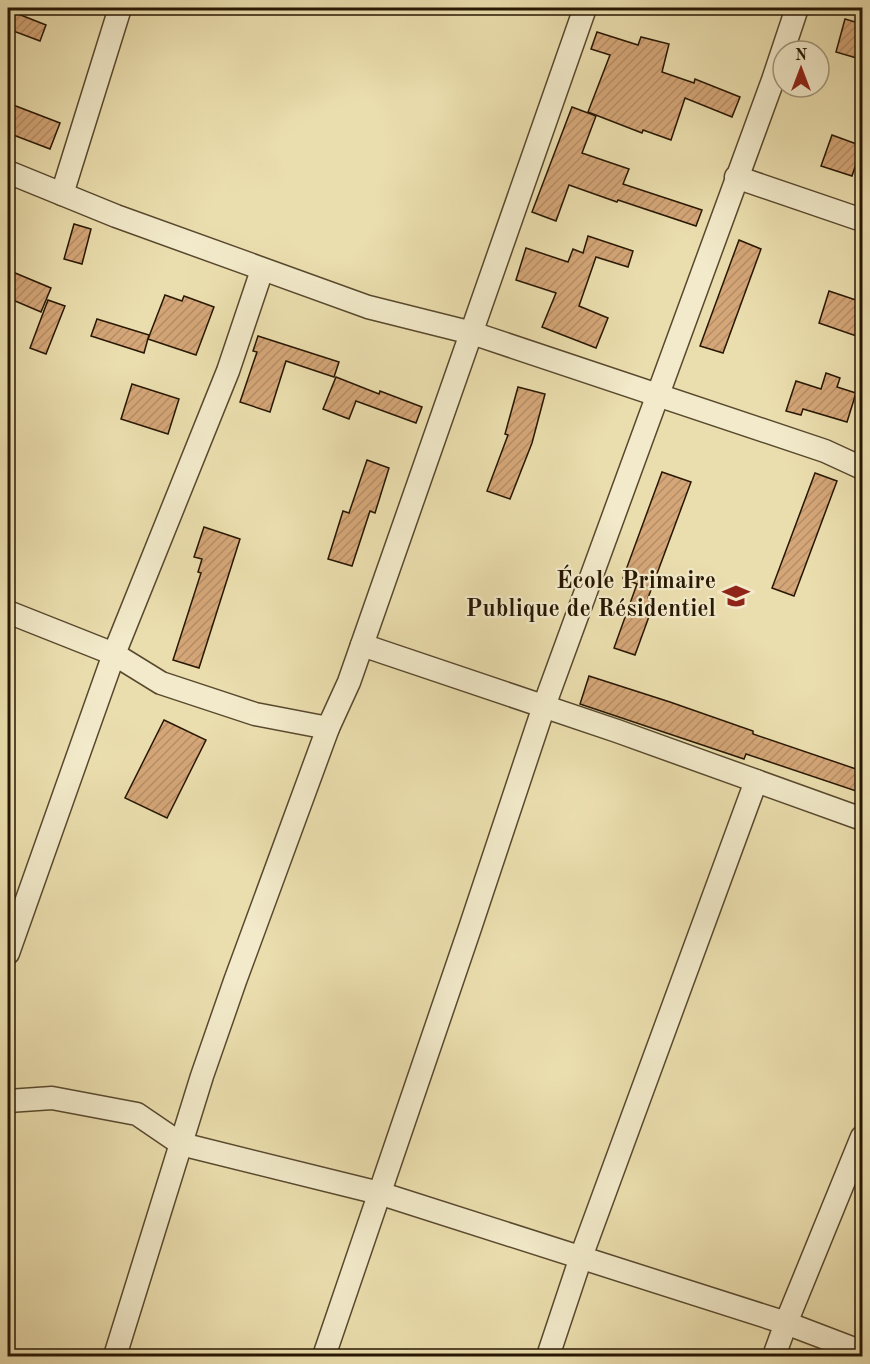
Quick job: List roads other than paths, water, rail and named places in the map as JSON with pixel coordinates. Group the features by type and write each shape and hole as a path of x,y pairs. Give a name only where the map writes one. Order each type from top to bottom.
{"street":[{"path":"62,194 120,8"},
{"path":"115,1356 235,981 328,728 349,682 585,8"},
{"path":"324,1356 544,706 773,80 797,8"},
{"path":"8,172 262,270 368,308 472,333 825,451 862,468"},
{"path":"736,177 862,220"},
{"path":"8,953 114,654 228,371 262,270"},
{"path":"8,612 114,654 161,683 255,714 328,728"},
{"path":"362,645 544,706 862,819"},
{"path":"548,1356 756,781"},
{"path":"8,1101 52,1098 137,1114 181,1144 380,1193 786,1323 862,1352"},
{"path":"774,1356 862,1138"}],"place":[{"name":"École Primaire Publique de Résidentiel","path":"736,596"}]}
